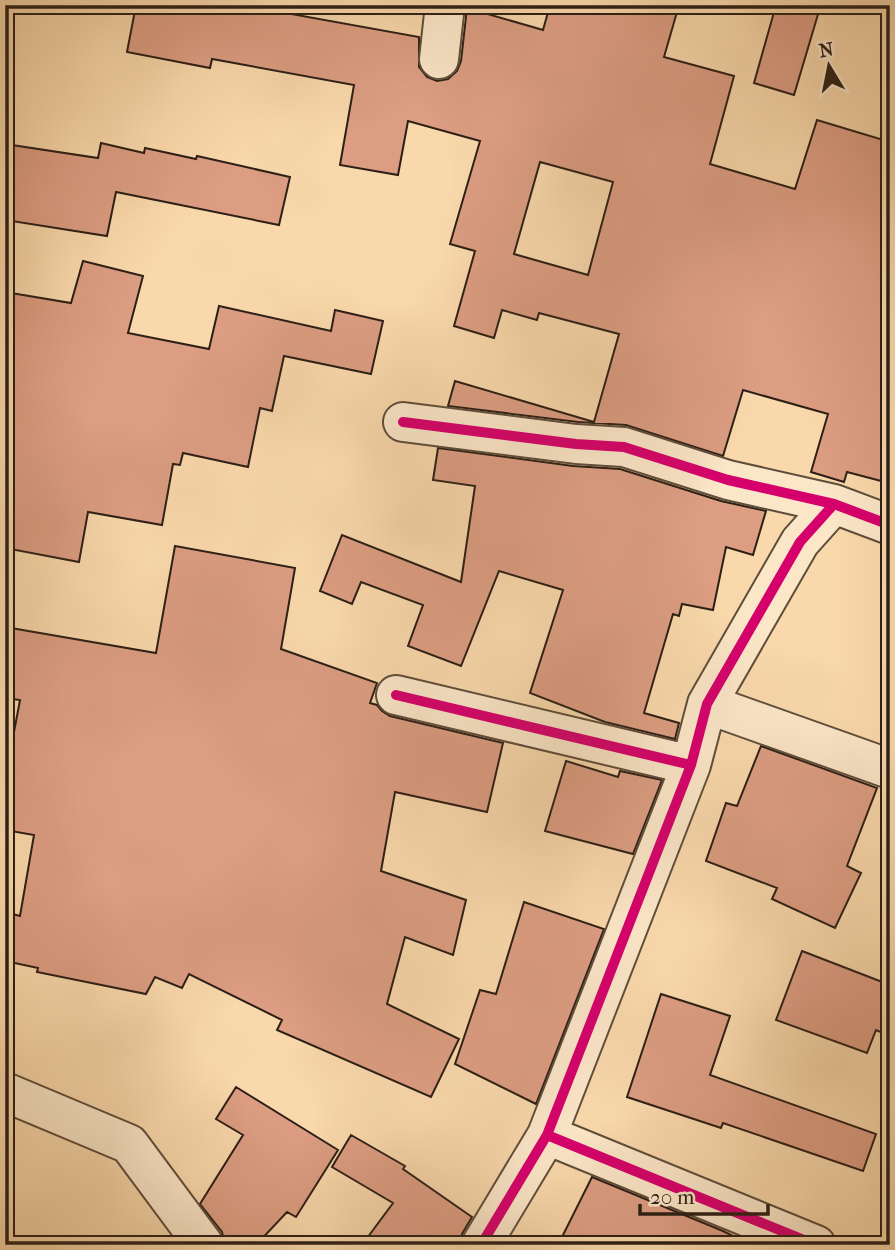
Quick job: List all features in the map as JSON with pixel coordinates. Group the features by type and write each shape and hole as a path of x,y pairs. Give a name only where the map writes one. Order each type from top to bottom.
{"street":[{"path":"439,59 445,5"},
{"path":"403,422 576,444 624,447 728,480 834,504 890,524"},
{"path":"481,1245 547,1135 691,765 707,704 800,542 834,504"},
{"path":"397,695 691,765"},
{"path":"707,704 890,769"},
{"path":"5,1092 129,1144 204,1245"},
{"path":"547,1135 816,1245"}],"building":[{"path":"136,5 242,5 419,37 419,67 427,77 437,81 448,79 457,71 461,61 467,8 543,30 550,5 679,5 664,57 734,76 710,164 795,189 817,120 890,142 890,464 885,482 847,472 844,482 811,472 828,414 743,390 723,456 626,425 578,422 448,406 455,381 594,422 619,334 539,313 537,320 502,310 494,338 454,326 475,251 450,244 480,141 408,121 398,175 340,165 354,85 212,59 210,68 127,52","holes":["540,162 613,182 588,275 514,254"]},
{"path":"776,5 799,5 819,11 794,95 754,83"},
{"path":"101,143 144,153 145,148 196,159 197,156 290,177 279,225 116,192 107,236 5,220 5,144 98,158"},
{"path":"83,261 143,276 128,333 209,349 219,306 331,331 335,310 383,321 371,374 284,356 272,411 260,408 248,467 183,453 180,465 173,464 162,525 88,512 79,562 5,548 5,292 71,303"},
{"path":"438,448 573,466 620,469 721,501 766,511 753,555 726,547 713,610 682,604 679,616 673,614 644,713 679,723 675,739 605,722 530,693 563,590 499,571 461,666 408,646 423,605 361,582 352,604 320,591 342,535 461,582 475,486 433,480"},
{"path":"175,546 295,568 281,649 377,683 370,703 377,705 390,716 503,743 487,812 395,792 381,871 466,900 453,955 405,937 387,1004 459,1039 431,1097 277,1030 282,1020 189,974 182,988 155,977 146,994 37,972 38,968 5,961 5,912 20,916 34,835 5,830 5,780 20,700 5,698 5,627 156,653"},
{"path":"761,746 877,788 847,866 861,873 835,928 772,899 777,888 706,861 726,803 737,806"},
{"path":"566,761 618,777 620,771 662,780 633,854 545,831"},
{"path":"524,902 604,929 536,1104 455,1064 480,990 496,994"},
{"path":"802,951 890,985 890,1036 876,1030 867,1053 776,1020"},
{"path":"661,994 730,1016 710,1075 876,1134 863,1171 723,1123 721,1128 627,1097"},
{"path":"236,1087 338,1150 296,1217 287,1212 256,1245 225,1245 222,1232 200,1204 243,1135 216,1119"},
{"path":"351,1135 405,1166 403,1169 472,1217 459,1245 362,1245 393,1203 332,1167"},
{"path":"592,1177 723,1231 751,1245 558,1245"}],"cycle path":[{"path":"403,422 576,444 624,447 728,480 834,504"},
{"path":"481,1245 547,1135 691,765 707,704 800,542 834,504 890,525"},
{"path":"396,695 691,765"},
{"path":"547,1135 816,1245"}]}
